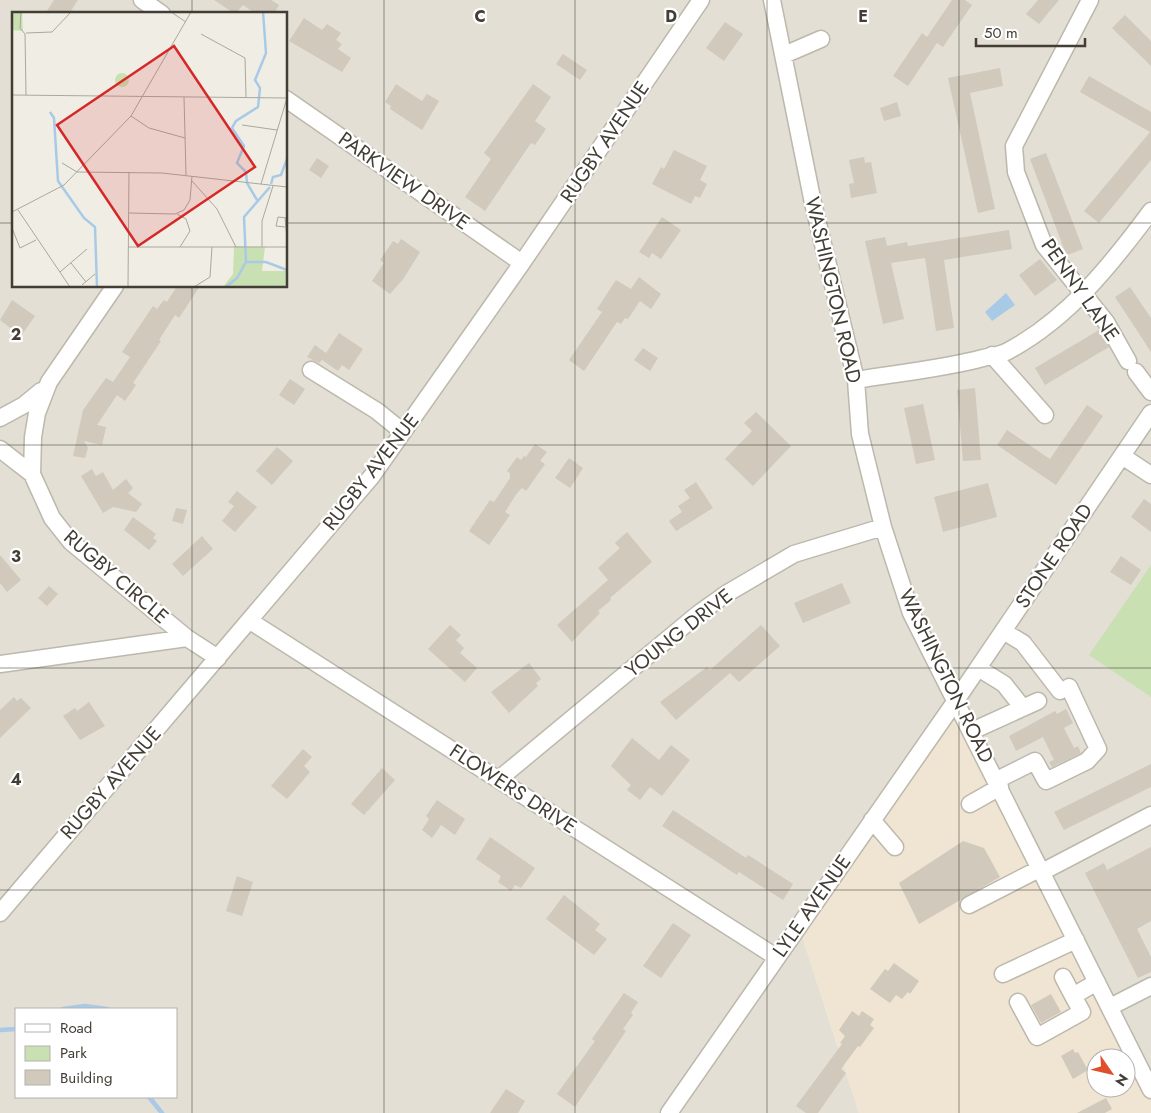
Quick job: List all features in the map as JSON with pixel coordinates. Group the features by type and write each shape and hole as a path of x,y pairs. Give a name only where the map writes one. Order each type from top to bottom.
{"street":[{"path":"142,0 159,12"},
{"name":"WASHINGTON ROAD","path":"772,0 813,203 856,380 860,434 883,526 911,613 957,699 1151,1090"},
{"name":"PENNY LANE","path":"1090,0 1014,146 1016,172 1044,246 1106,322 1132,366 1151,392"},
{"name":"RUGBY AVENUE","path":"0,913 372,476 522,263 695,3"},
{"path":"784,55 821,39"},
{"name":"PARKVIEW DRIVE","path":"288,100 522,263"},
{"path":"856,380 968,362 1007,351 1049,324 1084,293 1112,263 1151,211"},
{"path":"0,418 24,405 41,391 45,391 49,382 114,288"},
{"path":"992,355 1045,415"},
{"path":"311,370 377,411 403,432"},
{"name":"RUGBY CIRCLE","path":"45,391 37,414 33,437 32,474 52,518 71,542 187,638 218,658"},
{"name":"STONE ROAD","path":"957,699 1151,413"},
{"path":"0,449 32,474"},
{"path":"1122,456 1150,472"},
{"name":"YOUNG DRIVE","path":"498,779 698,614 726,594 794,554 883,526"},
{"name":"FLOWERS DRIVE","path":"250,621 776,957"},
{"path":"970,804 998,783 1035,761 1046,781 1087,761 1098,749 1064,689 1023,643 1003,630"},
{"path":"0,664 187,638"},
{"path":"972,731 1030,704 1004,684 978,668"},
{"name":"LYLE AVENUE","path":"669,1113 957,699"},
{"path":"969,905 1151,815"},
{"path":"872,820 895,848"},
{"path":"1003,974 1076,940"},
{"path":"1018,1002 1037,1037 1082,1012 1063,977"},
{"path":"1073,996 1097,982"},
{"path":"1110,1007 1151,986"}],"shaded area":[{"path":"0,0 1151,0 1151,1095 1136,1065 1136,1048 1128,1048 956,700 797,921 859,1113 0,1113"},
{"path":"957,699 1128,1048 1086,1048 1086,1098 1136,1098 1136,1064 1151,1095 1151,1113 859,1113 797,921"}],"green space":[{"path":"1151,565 1151,697 1089,655"}],"water":[{"path":"1006,293 1015,305 992,321 985,312"}],"building":[{"path":"54,0 78,0 70,12 46,12"},
{"path":"214,0 271,0 279,5 275,12 253,12 243,5 237,12 232,12"},
{"path":"952,0 965,0 972,5 943,47 937,43 908,86 893,76 922,33 927,37"},
{"path":"1038,0 1059,0 1039,24 1026,14"},
{"path":"1125,15 1151,41 1151,66 1112,28"},
{"path":"304,18 322,30 327,24 341,33 336,40 342,44 338,49 351,58 342,72 289,41"},
{"path":"725,22 743,34 724,61 706,48"},
{"path":"563,54 587,70 580,80 556,64"},
{"path":"1000,68 1003,86 970,93 995,209 978,213 948,78"},
{"path":"1089,76 1151,112 1151,160 1099,223 1084,211 1150,132 1080,92"},
{"path":"396,84 422,101 427,94 439,101 422,130 390,109 391,106 385,102"},
{"path":"533,84 551,97 535,121 546,129 535,145 531,143 485,211 465,197 491,159 484,153"},
{"path":"897,102 901,116 884,121 880,108"},
{"path":"674,150 707,166 700,180 707,184 700,198 695,196 691,204 652,184 661,167 664,169"},
{"path":"1046,153 1083,249 1067,255 1061,242 1063,240 1061,241 1030,159"},
{"path":"864,157 865,163 871,162 877,193 851,198 849,184 854,183 849,160"},
{"path":"317,158 329,166 321,178 309,170"},
{"path":"662,217 681,230 661,259 652,253 649,258 639,252"},
{"path":"1009,230 1012,249 944,260 954,328 936,331 925,258 891,263 904,319 883,324 865,241 885,237 887,246 907,242 908,246"},
{"path":"401,239 420,252 404,278 390,294 372,281 384,263 380,260 393,241 398,244"},
{"path":"1040,259 1057,280 1035,296 1019,275"},
{"path":"639,277 661,294 651,309 640,301 628,319 625,318 621,324 617,322 584,371 569,360 602,312 597,309 616,280 631,289"},
{"path":"1130,287 1151,318 1151,352 1115,297"},
{"path":"176,288 199,288 179,318 175,315 159,340 161,341 133,383 136,385 125,401 117,395 97,425 106,427 102,445 84,441 88,448 85,458 73,456 83,410 106,378 113,382 130,357 122,352 153,306 157,309 164,300 167,302"},
{"path":"12,300 35,316 21,336 0,320"},
{"path":"1099,330 1109,347 1045,385 1035,368"},
{"path":"339,333 363,349 349,370 342,365 338,371 322,360 319,363 307,357 315,345 326,353"},
{"path":"643,348 658,358 650,371 634,360"},
{"path":"290,379 305,389 294,405 279,395"},
{"path":"975,388 981,460 963,461 957,390"},
{"path":"923,404 935,460 916,464 904,408"},
{"path":"1087,405 1103,416 1056,485 997,445 1007,430 1050,459"},
{"path":"756,412 791,446 753,486 725,459 752,431 744,423"},
{"path":"535,444 547,452 540,461 545,464 526,491 522,488 517,493 505,512 510,515 489,545 469,531 490,500 494,502 510,478 510,473 507,471 517,457 521,460 524,456 526,457"},
{"path":"277,447 293,461 272,485 256,471"},
{"path":"569,458 583,468 570,488 555,478"},
{"path":"92,469 96,476 103,472 113,490 126,479 133,488 128,493 142,504 136,512 113,507 103,513 81,476"},
{"path":"696,482 713,508 676,531 669,521 682,512 678,506 690,498 684,490"},
{"path":"988,483 997,517 943,532 934,497"},
{"path":"237,491 257,507 235,532 222,521 234,506 228,502"},
{"path":"1144,499 1151,504 1151,532 1131,517"},
{"path":"176,508 187,510 183,524 172,521"},
{"path":"133,517 156,534 153,538 157,541 149,550 124,530"},
{"path":"627,532 652,562 610,598 611,600 598,611 600,613 572,642 557,625 608,580 598,568 620,548 615,543"},
{"path":"202,536 213,549 183,576 172,564"},
{"path":"0,555 21,580 7,592 0,583"},
{"path":"1121,556 1141,570 1131,585 1110,572"},
{"path":"842,583 851,603 803,623 794,603"},
{"path":"49,586 58,594 47,606 38,598"},
{"path":"450,625 461,635 456,640 464,648 460,653 477,668 465,682 428,649"},
{"path":"761,625 780,646 739,682 730,673 676,720 660,702 707,667 710,670"},
{"path":"529,663 541,679 536,683 538,686 509,713 491,692"},
{"path":"14,697 17,701 21,698 31,708 0,738 0,710"},
{"path":"89,702 105,726 80,740 63,716 75,708 77,711"},
{"path":"1066,709 1073,723 1064,728 1074,748 1078,746 1081,753 1052,767 1049,762 1054,760 1043,737 1016,751 1009,736 1055,711 1057,714"},
{"path":"632,738 659,760 671,745 690,760 662,796 650,787 640,800 627,790 631,785 611,766"},
{"path":"303,749 312,757 304,766 310,772 287,799 271,786"},
{"path":"1151,764 1151,787 1064,830 1054,812"},
{"path":"382,768 395,780 364,815 351,804"},
{"path":"437,800 465,819 455,835 441,825 432,838 422,830 429,819 426,816"},
{"path":"673,810 746,858 748,855 793,884 783,900 739,872 737,875 662,826"},
{"path":"490,837 535,868 521,888 515,885 511,891 498,882 501,876 476,859"},
{"path":"963,841 984,848 1000,877 919,924 899,883"},
{"path":"1151,847 1151,921 1137,929 1151,957 1151,972 1138,978 1085,873 1104,863 1107,870"},
{"path":"237,876 253,882 242,916 226,911"},
{"path":"564,895 600,924 595,930 607,939 594,955 546,919"},
{"path":"673,923 691,935 661,978 643,966"},
{"path":"894,963 919,981 910,994 908,992 902,999 896,995 890,1003 870,989 885,969 888,971"},
{"path":"624,993 638,1002 631,1013 633,1015 623,1029 626,1031 575,1107 557,1094 595,1041 592,1039"},
{"path":"1051,994 1061,1012 1041,1023 1031,1005"},
{"path":"852,1011 859,1016 862,1011 874,1019 870,1025 874,1028 841,1069 846,1073 818,1113 806,1113 796,1106 842,1044 840,1043 845,1036 839,1030"},
{"path":"1073,1049 1075,1053 1078,1052 1086,1066 1086,1071 1073,1079 1061,1056"},
{"path":"506,1089 525,1101 518,1113 490,1113"},
{"path":"1106,1098 1112,1109 1105,1113 1077,1113"}],"waterway":[{"path":"70,1008 85,1006 100,1008"},
{"path":"0,1030 15,1029"},
{"path":"150,1098 162,1113"}]}
